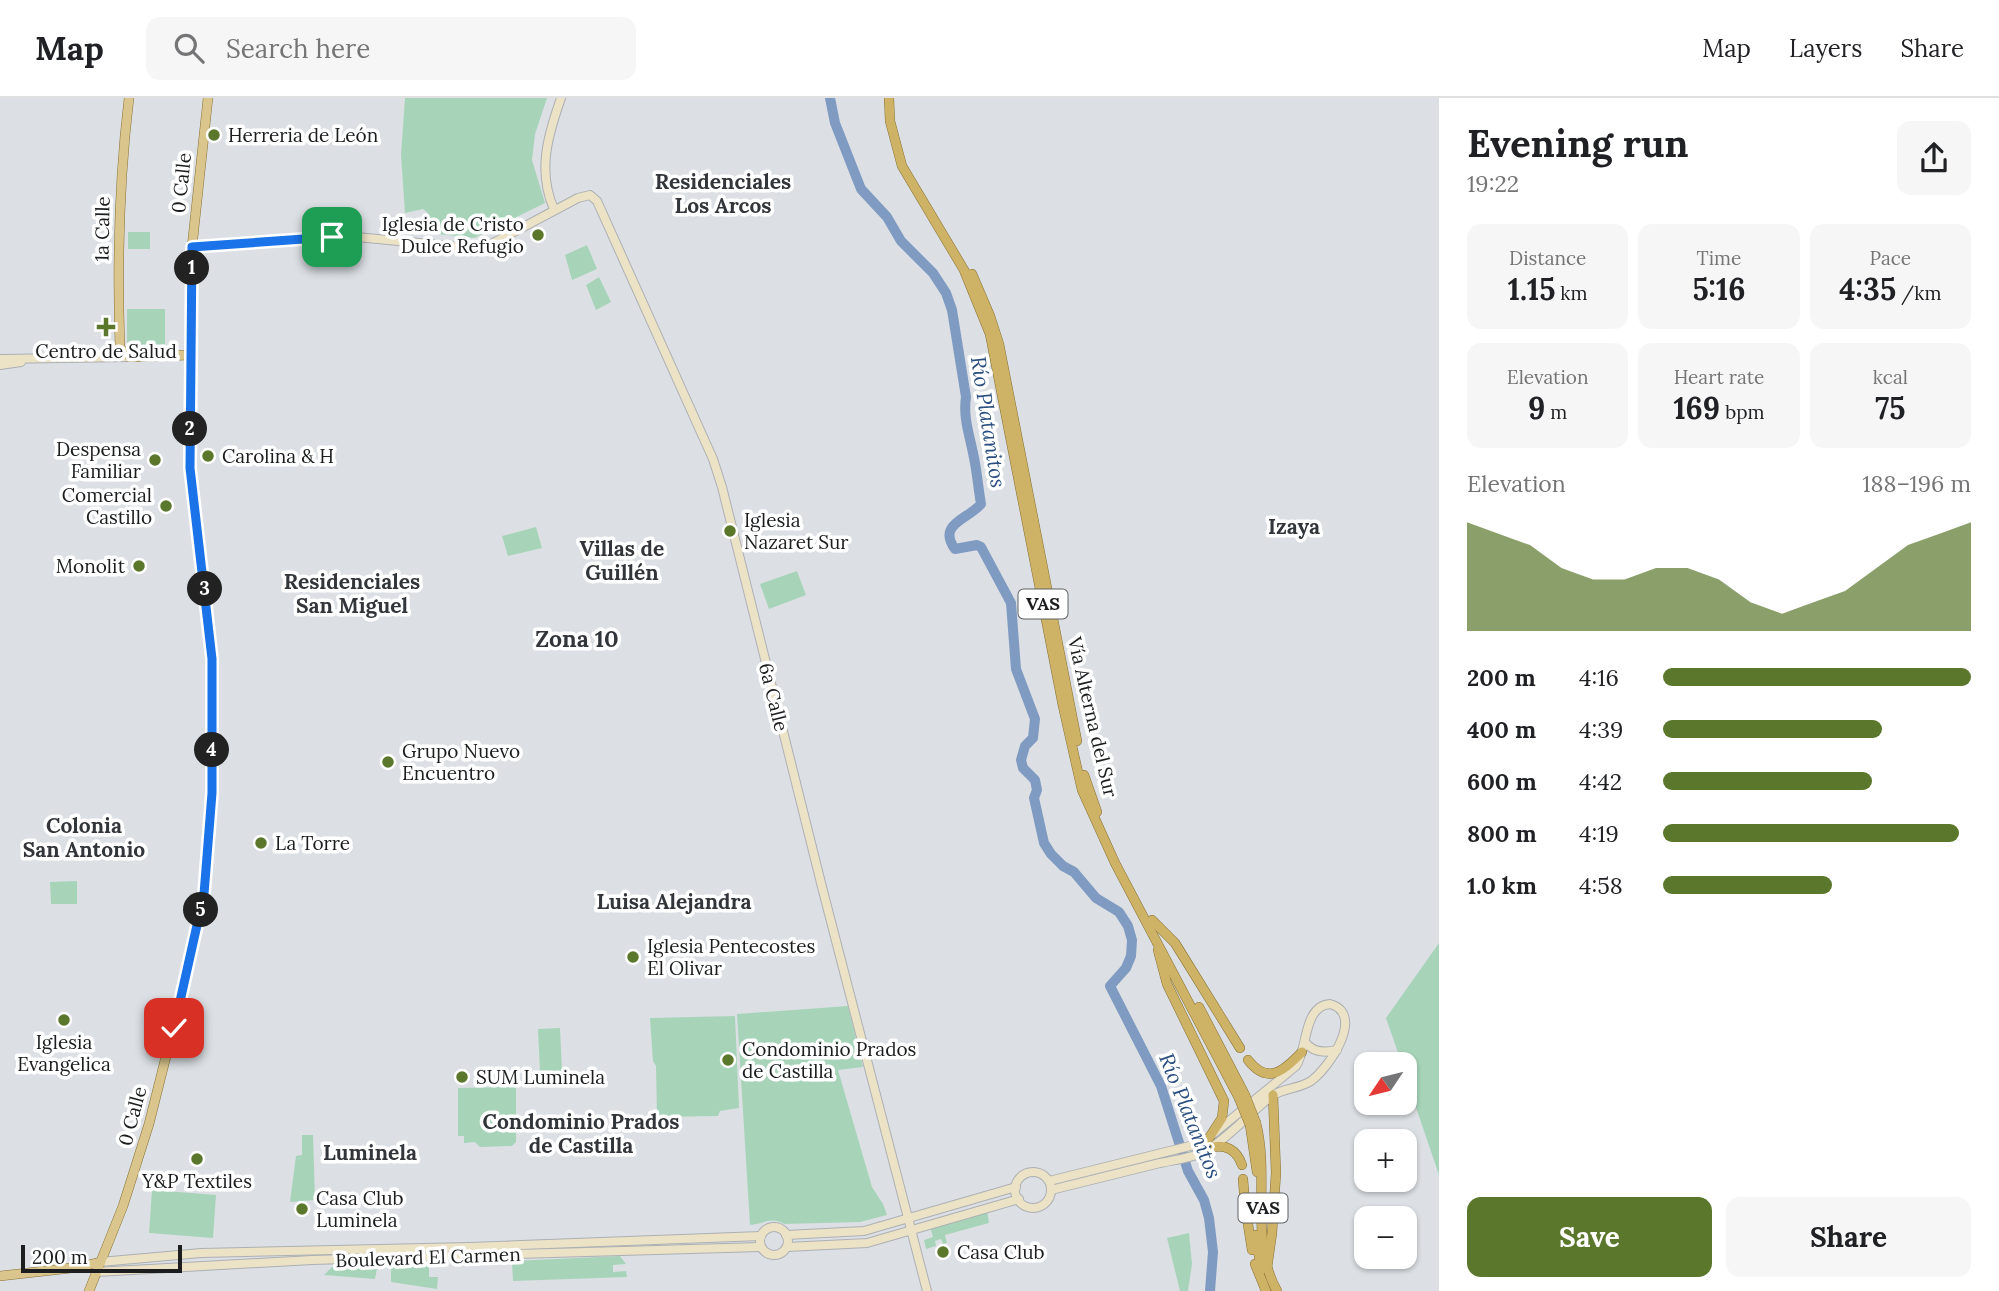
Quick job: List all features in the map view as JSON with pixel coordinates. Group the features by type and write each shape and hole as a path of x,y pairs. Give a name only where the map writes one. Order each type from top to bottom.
{"highway":[{"name":"Vía Alterna del Sur","path":"889,98 890,121 902,166 967,276 990,334 1082,790 1115,863 1242,1097"},
{"name":"Vía Alterna del Sur","path":"895,98 897,127 907,164 975,279 996,333 1085,777 1116,854 1242,1097 1253,1124 1263,1166 1262,1236 1267,1268 1277,1291"},
{"path":"1152,920 1175,943 1240,1048"},
{"path":"1157,941 1167,984 1224,1101 1223,1118 1209,1143 1232,1150 1242,1165"},
{"path":"1248,1060 1260,1072 1277,1073 1289,1066 1302,1052"},
{"path":"1267,1268 1276,1173 1273,1095"},
{"name":"Vía Alterna del Sur","path":"1253,1124 1257,1167 1258,1255 1268,1291"},
{"path":"1243,1179 1252,1251 1257,1271 1268,1291"}],"main road":[{"name":"1a Calle","path":"120,348 121,162 129,98"},
{"name":"0 Calle","path":"89,1291 123,1206 149,1124 191,960 207,869 212,793 212,659 190,468 192,247 208,98"},
{"path":"192,247 346,236 482,249 554,209 544,167 548,139 561,98"},
{"name":"6a Calle","path":"554,209 581,196 590,195 596,199 718,472 927,1291"},
{"path":"111,356 120,348 129,357"},
{"path":"0,359 191,355"},
{"path":"0,365 30,359"},
{"path":"1050,1185 1168,1157 1198,1149 1209,1143 1273,1095 1302,1086 1315,1078 1337,1049 1346,1020 1341,1009 1330,1004 1315,1011 1296,1066 1209,1143"},
{"path":"1305,1042 1311,1049 1320,1052 1337,1049"},
{"path":"1030,1172 1041,1174 1050,1185 1046,1202 1038,1207 1029,1207 1019,1199 1016,1187 1021,1177 1030,1172"},
{"name":"Boulevard El Carmen","path":"96,1272 203,1264 341,1260 761,1236 765,1230 775,1227 786,1235 864,1231 1016,1187"},
{"name":"Boulevard El Carmen","path":"100,1262 201,1252 339,1250 761,1247 767,1254 776,1255 786,1247 867,1243 1019,1199"},
{"path":"786,1235 786,1247"},
{"path":"761,1236 761,1247"},
{"path":"339,1250 337,1255 341,1260"},
{"path":"0,1276 80,1267 100,1262"},
{"path":"80,1267 96,1272"}],"green space":[{"path":"405,98 547,98 535,134 532,160 545,203 474,238 429,233 429,214 423,209 405,213 401,155"},
{"path":"128,232 150,232 150,249 128,249"},
{"path":"587,245 597,269 572,280 565,255"},
{"path":"599,277 611,302 596,310 586,285"},
{"path":"127,309 165,309 165,351 132,351 127,343"},
{"path":"536,527 542,548 508,556 502,536"},
{"path":"797,571 806,595 769,609 760,584"},
{"path":"77,881 77,904 51,904 50,882"},
{"path":"1439,943 1439,1175 1418,1113 1418,1052 1398,1052 1386,1018"},
{"path":"848,1006 863,1067 838,1070 872,1187 887,1215 860,1222 784,1224 771,1221 750,1225 737,1014"},
{"name":"Condominio Prados de Castilla","path":"735,1016 739,1108 720,1111 718,1116 657,1117 656,1066 653,1061 650,1018"},
{"path":"560,1028 562,1071 540,1072 538,1029"},
{"path":"516,1087 516,1142 512,1146 480,1147 475,1142 464,1143 464,1136 458,1136 458,1088"},
{"name":"Luminela","path":"302,1135 313,1135 315,1200 290,1202 296,1156 302,1155"},
{"path":"152,1190 216,1195 213,1238 149,1233"},
{"path":"987,1210 989,1223 945,1235 947,1243 943,1244 941,1239 935,1241 936,1246 926,1249 924,1240 933,1237 930,1227"},
{"path":"1189,1233 1192,1264 1188,1291 1180,1291 1167,1238"},
{"path":"620,1256 626,1264 613,1265 613,1272 626,1271 627,1277 513,1281 512,1261"},
{"path":"429,1264 429,1277 438,1277 437,1289 391,1282 393,1265"},
{"path":"375,1266 375,1279 324,1275 332,1267"}],"waterway":[{"name":"Río Platanitos","path":"830,98 835,123 861,189 887,217 901,241 933,273 946,293 952,310 966,397 966,418 981,504 956,523 952,528 950,541 955,549 977,545 981,547 1011,603 1016,669 1035,719 1033,738 1025,746 1021,760 1023,768 1035,780 1037,790 1034,798 1044,843 1051,854 1074,872 1096,898 1119,912 1128,926 1132,940 1131,956 1126,968 1110,986 1161,1086 1188,1171 1204,1200 1213,1252 1210,1291"}],"place":[{"name":"Herreria de León","path":"214,135"},
{"name":"Iglesia de Cristo Dulce Refugio","path":"538,235"},
{"name":"Centro de Salud","path":"106,327"},
{"name":"Carolina & H","path":"208,456"},
{"name":"Despensa Familiar","path":"155,460"},
{"name":"Comercial Castillo","path":"166,506"},
{"name":"Iglesia Nazaret Sur","path":"730,531"},
{"name":"Monolit","path":"139,566"},
{"name":"Grupo Nuevo Encuentro","path":"388,762"},
{"name":"La Torre","path":"261,843"},
{"name":"Iglesia Pentecostes El Olivar","path":"633,957"},
{"name":"Iglesia Evangelica","path":"64,1020"},
{"name":"Condominio Prados de Castilla","path":"728,1060"},
{"name":"SUM Luminela","path":"462,1077"},
{"name":"Y&P Textiles","path":"197,1159"},
{"name":"Casa Club Luminela","path":"302,1209"},
{"name":"Casa Club","path":"943,1252"}],"district":[{"name":"Residenciales Los Arcos","path":"723,194"},
{"name":"Izaya","path":"1294,527"},
{"name":"Villas de Guillén","path":"622,561"},
{"name":"Residenciales San Miguel","path":"352,594"},
{"name":"Zona 10","path":"577,639"},
{"name":"Colonia San Antonio","path":"84,838"},
{"name":"Luisa Alejandra","path":"674,902"},
{"name":"Condominio Prados de Castilla","path":"581,1134"},
{"name":"Luminela","path":"370,1153"}],"route":[{"path":"174,1028 200,921 207,869 212,793 212,659 190,468 192,247 332,237"}]}
